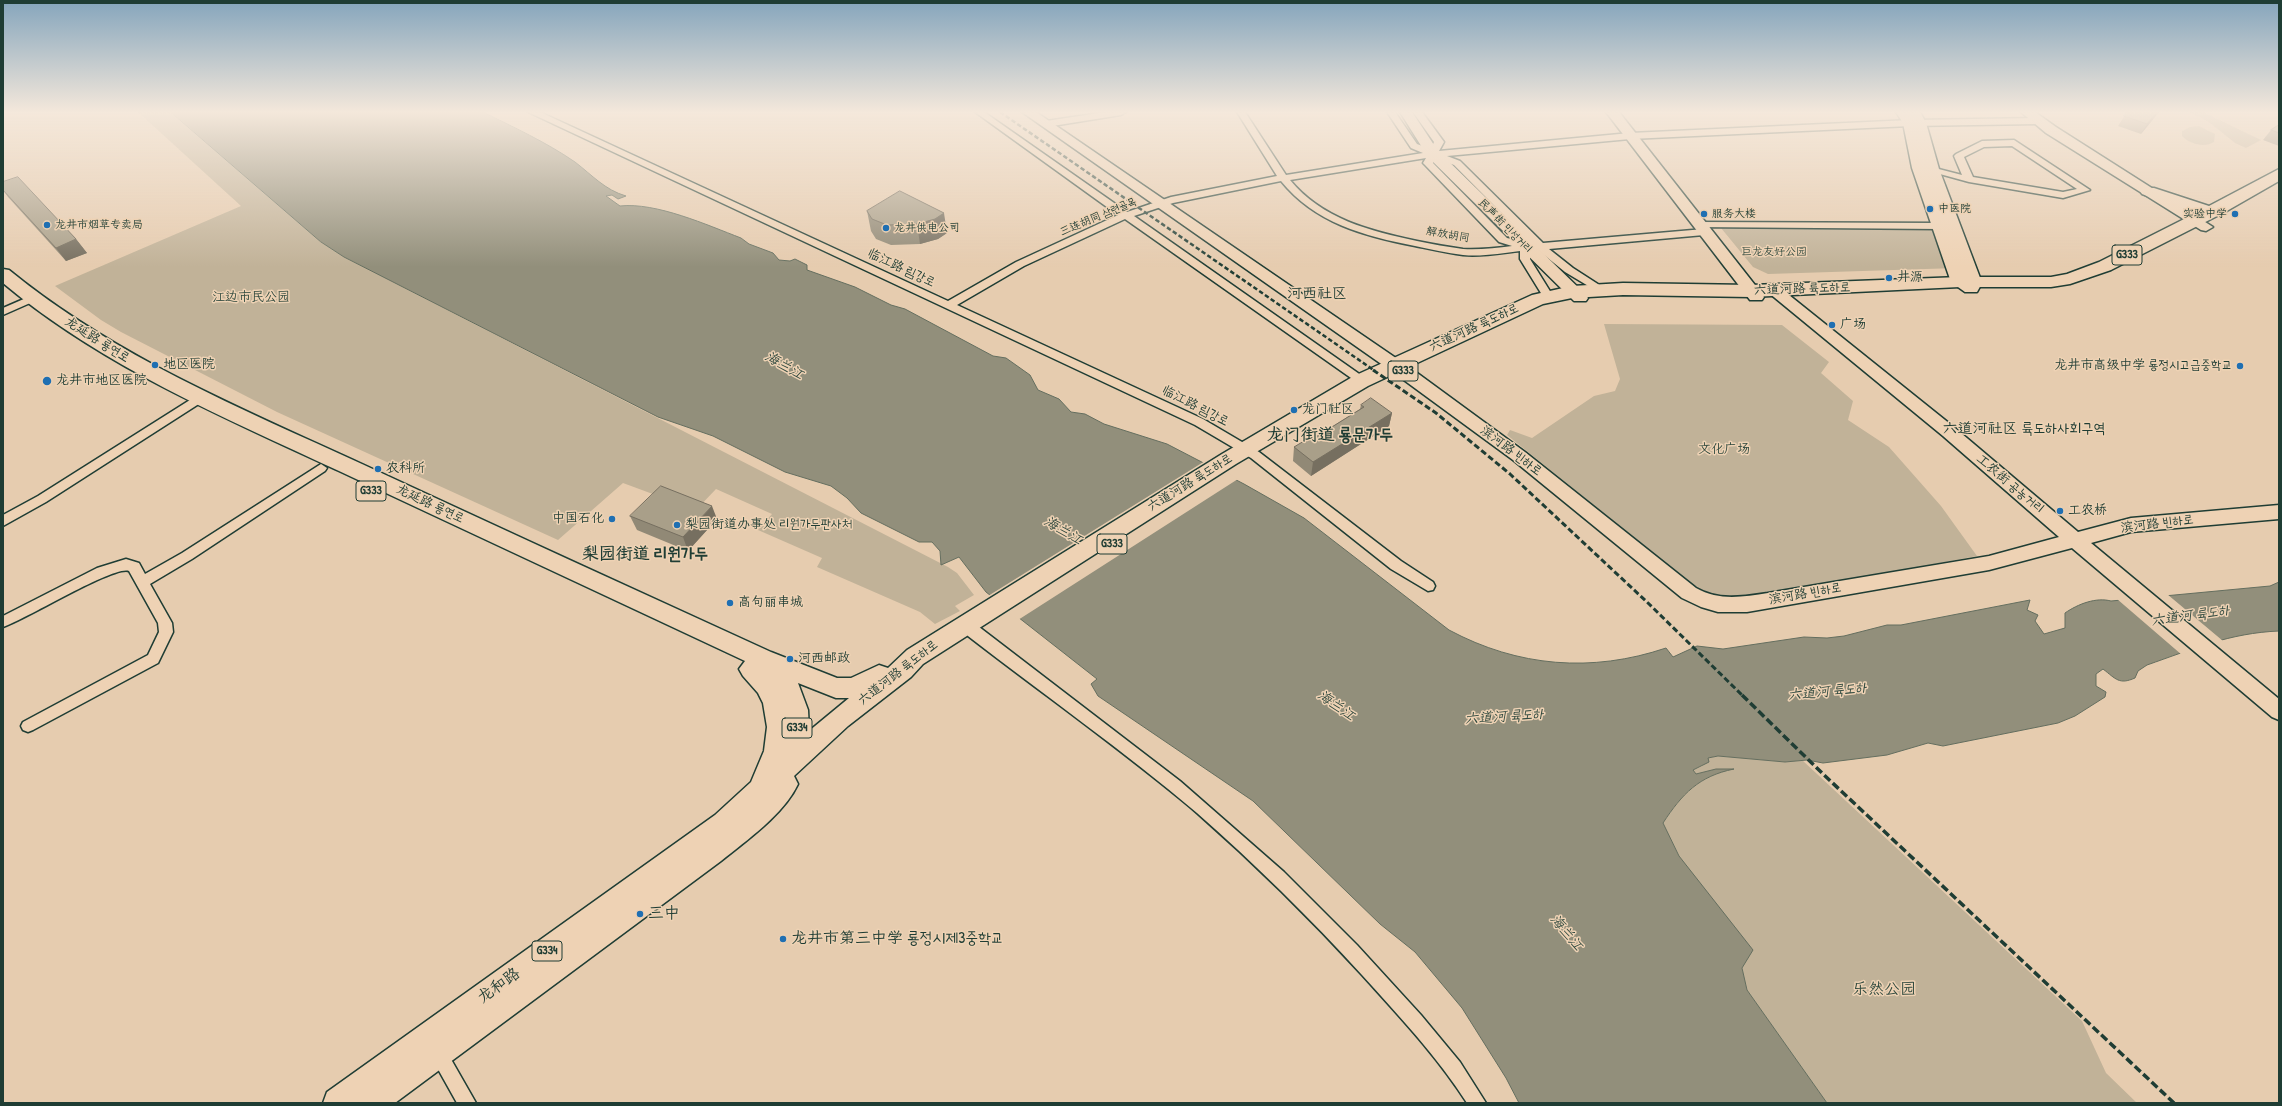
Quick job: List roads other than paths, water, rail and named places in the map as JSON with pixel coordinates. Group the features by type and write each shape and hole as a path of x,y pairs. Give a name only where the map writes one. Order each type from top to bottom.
{"highway":[{"name":"六道河路 륙도하로","path":"1242,457 1398,368 1524,304 1548,296 1754,294 1968,284 2054,289 2088,283 2119,270 2279,174"},
{"name":"六道河路 륙도하로","path":"2204,220 2279,186"},
{"path":"2148,191 2204,220"},
{"name":"龙延路 룡연로","path":"3,274 14,301 97,357 195,401 757,664 774,668 788,686 794,703 797,727 790,763 761,799"},
{"name":"六道河路 륙도하로","path":"790,763 864,698 903,670 914,657 976,624 1361,381 1398,368 1534,309 1576,295 1600,290 1754,294"},
{"name":"龙延路 룡연로","path":"195,401 321,468 729,656 827,686 846,689 861,685 914,657"},
{"name":"六道河路 륙도하로","path":"761,799 892,689 976,624"},
{"name":"龙延路 룡연로","path":"757,664 770,691 779,724 777,746 772,767 761,799"},
{"path":"788,686 838,699 864,698 892,689"},
{"name":"龙和路","path":"370,1103 743,828 761,799"},
{"name":"龙和路","path":"338,1103 724,823 761,799"}],"main road":[{"path":"1924,164 1940,226 1968,284"},
{"path":"1925,168 1968,284"}],"street":[{"name":"临江路 림강로","path":"644,164 1174,410 1396,566 1428,586"},
{"path":"1053,164 1361,381"},
{"name":"滨河路 빈하로","path":"1104,164 1398,368 1519,456 1689,593 1713,605 1725,606 1768,601 1989,563 2131,525 2279,512"},
{"name":"解放胡同","path":"1275,164 1284,178 1300,197 1311,206 1345,224 1363,231 1463,252 1480,252 1701,228 1940,226"},
{"name":"三连胡同 삼련골목","path":"949,305 1020,264 1119,218 1129,216 1161,203 1284,178 1373,164"},
{"name":"民声街 민성거리","path":"1443,164 1533,246 1576,295"},
{"path":"1651,164 1754,294"},
{"path":"1963,164 1969,179"},
{"path":"1925,168 1969,179 2063,195 2085,190 2045,164"},
{"path":"2106,164 2148,191"},
{"path":"1548,296 1525,259 1533,246 1600,290"},
{"name":"工农街 공농거리","path":"1778,293 1949,432 2098,560 2277,709"},
{"path":"3,521 42,499 195,401"},
{"path":"142,582 194,552 321,468"},
{"path":"3,622 119,565 129,564 134,567 163,618 166,628 156,656 141,667 28,726"},
{"path":"976,624 1228,831 1338,936 1433,1039 1463,1080 1477,1103"},
{"path":"438,1053 467,1103"}],"water":[{"path":"231,164 577,164 605,186 626,196 618,199 612,195 606,196 620,206 649,207 665,211 697,221 741,238 749,244 773,253 779,260 790,261 795,259 807,265 807,270 855,287 891,305 905,309 993,356 1006,358 1030,375 1038,390 1059,399 1071,412 1085,414 1104,424 1167,444 1244,484 1304,518 1449,630 1502,652 1528,659 1583,663 1611,661 1638,656 1666,648 1673,657 1697,646 1723,649 1804,637 1827,638 1844,636 1887,625 1901,625 2030,600 2027,610 2038,615 2035,621 2044,634 2065,628 2065,613 2087,602 2270,586 2279,582 2279,631 2261,632 2228,638 2196,648 2147,665 2138,671 2135,678 2130,680 2118,680 2103,669 2096,674 2096,686 2106,692 2105,697 2075,716 2058,723 1943,746 1928,743 1887,755 1823,763 1807,760 1785,762 1718,756 1708,758 1709,762 1693,770 1696,774 1716,769 1734,769 1711,776 1692,788 1677,803 1663,823 1679,856 1753,950 1742,968 1747,990 1827,1103 1519,1103 1506,1078 1462,1008 1415,952 1380,924 1253,801 1098,696 1091,684 1097,679 986,592 959,557 941,565 940,551 932,542 919,542 861,513 847,498 831,486 785,472 713,436 658,417 344,257 321,242"}],"railway":[{"path":"1075,164 1375,371"},
{"path":"1373,370 1436,413 1510,474 1648,603 1743,696"},
{"path":"1742,695 1823,774 2174,1103"}],"place":[{"name":"中医院","path":"1930,209"},
{"name":"服务大楼","path":"1704,214"},
{"name":"实验中学","path":"2235,214"},
{"name":"龙井市烟草专卖局","path":"47,225"},
{"name":"龙井供电公司","path":"886,228"},
{"name":"井源","path":"1889,278"},
{"name":"广场","path":"1832,325"},
{"name":"地区医院","path":"155,365"},
{"name":"龙井市高级中学 룡정시고급중학교","path":"2240,366"},
{"name":"龙井市地区医院","path":"47,381"},
{"name":"龙门社区","path":"1294,410"},
{"name":"农科所","path":"378,469"},
{"name":"工农桥","path":"2060,511"},
{"name":"中国石化","path":"612,519"},
{"name":"梨园街道办事处 리원가두판사처","path":"677,525"},
{"name":"高句丽串城","path":"730,603"},
{"name":"河西邮政","path":"790,659"},
{"name":"三中","path":"640,914"},
{"name":"龙井市第三中学 룡정시제3중학교","path":"783,939"}],"district":[{"name":"河西社区","path":"1317,294"},
{"name":"六道河社区 륙도하사회구역","path":"2024,429"},
{"name":"龙门街道 룡문가두","path":"1330,435"},
{"name":"梨园街道 리원가두","path":"645,554"}],"park label":[{"name":"巨龙友好公园","path":"1774,252"},
{"name":"江边市民公园","path":"251,298"},
{"name":"文化广场","path":"1724,450"},
{"name":"乐然公园","path":"1884,990"}],"water label":[{"name":"海兰江","path":"784,366"},
{"name":"海兰江","path":"1063,531"},
{"name":"六道河 륙도하","path":"2190,616"},
{"name":"六道河 륙도하","path":"1827,692"},
{"name":"海兰江","path":"1336,706"},
{"name":"六道河 륙도하","path":"1504,717"},
{"name":"海兰江","path":"1566,933"}]}
